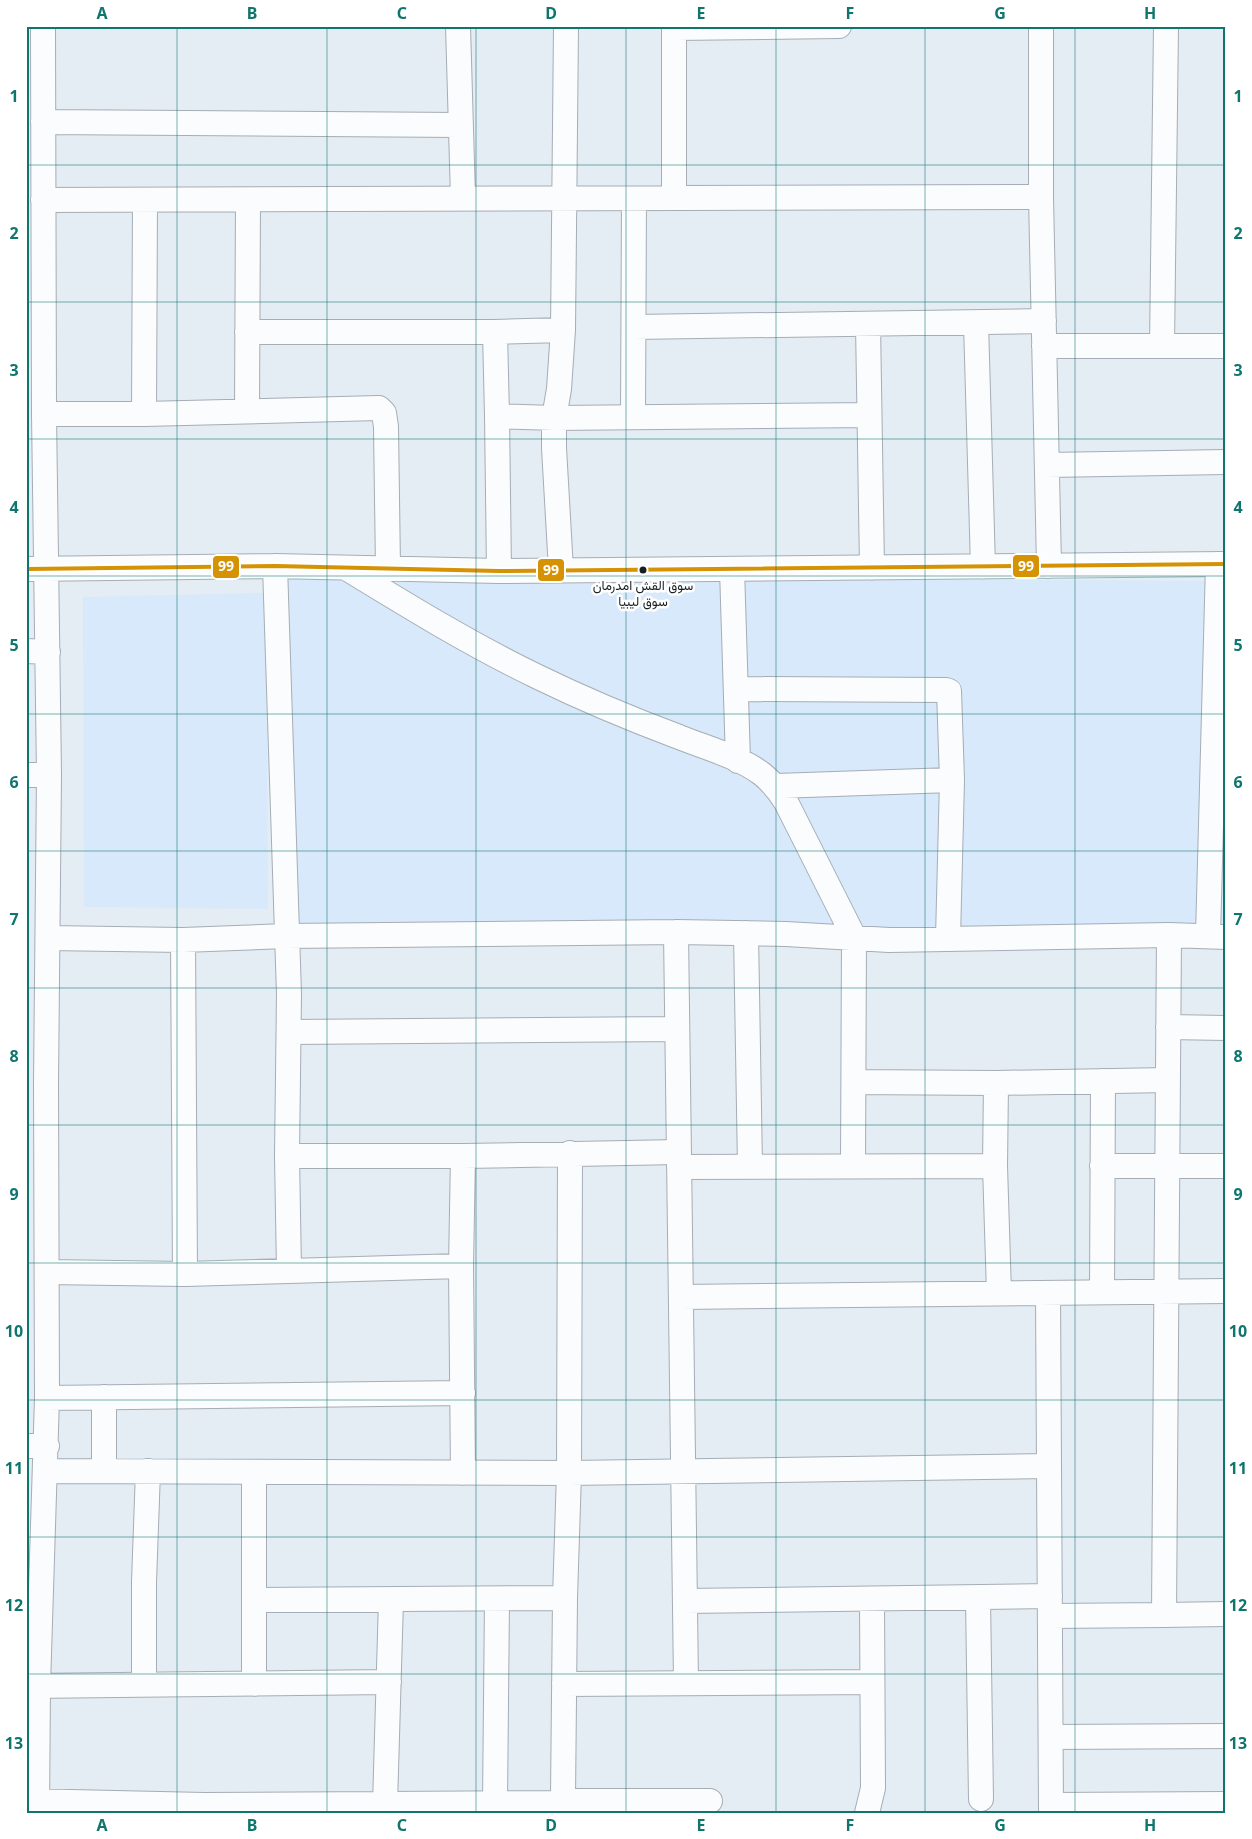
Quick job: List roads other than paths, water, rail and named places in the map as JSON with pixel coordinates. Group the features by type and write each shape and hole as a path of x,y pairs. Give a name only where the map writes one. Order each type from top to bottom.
{"street":[{"path":"43,26 37,109 37,213 44,414 36,569 38,775 48,938 36,1083 47,1272 37,1324 48,1398 36,1446 46,1471 32,1686 34,1805 385,1805 710,1800"},
{"path":"458,26 463,198"},
{"path":"561,570 554,418 559,389 563,330 566,26"},
{"path":"674,198 674,27 839,26"},
{"path":"1041,26 1041,197 1049,566"},
{"path":"1162,346 1166,26"},
{"path":"37,109 460,124"},
{"path":"37,213 144,200 1041,197"},
{"path":"633,416 634,199"},
{"path":"144,200 144,414"},
{"path":"247,411 248,200"},
{"path":"634,327 1044,321"},
{"path":"976,322 983,567"},
{"path":"868,324 872,568"},
{"path":"247,332 495,332 563,330"},
{"path":"495,332 498,571"},
{"path":"1044,346 1226,346"},
{"path":"44,414 144,414 379,408 385,417 386,427 388,568"},
{"path":"497,416 554,418 869,415"},
{"path":"1047,465 1226,462"},
{"path":"36,569 275,566 498,571 1222,564 1217,937 1169,935 889,940 854,937 676,932 286,936 183,940 48,938"},
{"path":"275,566 289,1032 288,1156 290,1271"},
{"path":"344,567 441,626 538,677 624,715 738,761 761,773 776,786 786,802 854,937 853,1166"},
{"path":"732,569 738,761"},
{"path":"736,688 949,691 952,780 948,938"},
{"path":"776,786 952,780"},
{"path":"676,932 686,1682"},
{"path":"746,934 750,1167"},
{"path":"1164,1615 1169,935"},
{"path":"183,940 185,1274"},
{"path":"1168,1027 1226,1028"},
{"path":"289,1032 677,1029"},
{"path":"854,1082 996,1083 1168,1080"},
{"path":"1102,1081 1102,1292"},
{"path":"996,1083 995,1166 998,1293"},
{"path":"288,1156 463,1156 570,1153 750,1167 995,1166"},
{"path":"561,1801 563,1797 565,1598 569,1473 570,1153"},
{"path":"463,1156 461,1266 463,1473"},
{"path":"1102,1166 1226,1166"},
{"path":"47,1272 185,1274 461,1266"},
{"path":"681,1297 1226,1291"},
{"path":"1048,1293 1051,1809 1226,1804"},
{"path":"48,1398 463,1393"},
{"path":"104,1397 104,1471"},
{"path":"46,1471 683,1473 1049,1466"},
{"path":"144,1684 144,1582 148,1471"},
{"path":"254,1473 254,1684"},
{"path":"254,1600 497,1600 565,1598"},
{"path":"685,1601 978,1598 1164,1615 1226,1614"},
{"path":"978,1598 981,1799"},
{"path":"385,1805 390,1600"},
{"path":"495,1803 497,1600"},
{"path":"867,1813 873,1788 872,1600"},
{"path":"32,1686 389,1682"},
{"path":"564,1684 872,1682"},
{"path":"1051,1737 1226,1736"}],"place":[{"name":"سوق القش امدرمان سوق ليبيا","path":"643,570"}]}
